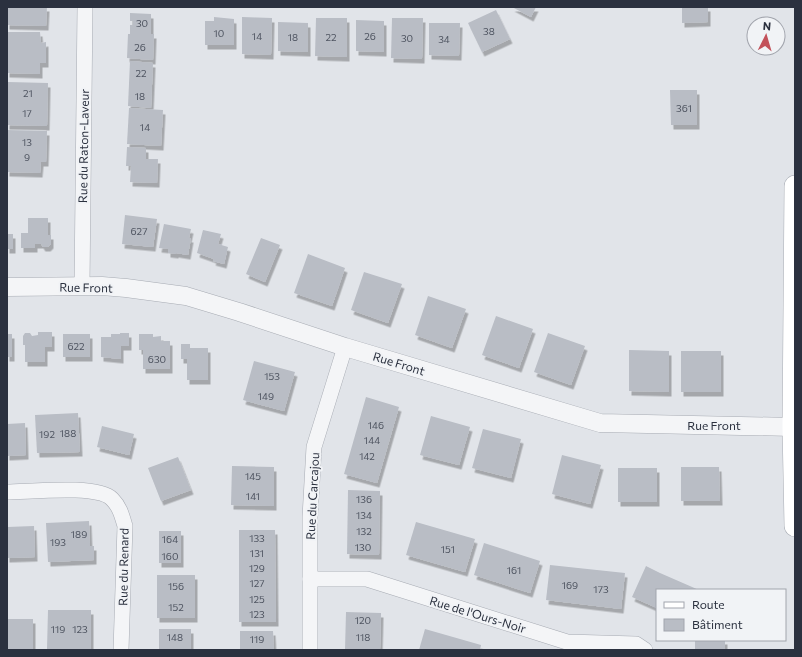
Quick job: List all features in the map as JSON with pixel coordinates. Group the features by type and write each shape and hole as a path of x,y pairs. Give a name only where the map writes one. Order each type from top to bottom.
{"main road":[{"path":"795,186 795,526"}],"street":[{"name":"Rue du Raton-Laveur","path":"82,286 85,7"},
{"name":"Rue Front","path":"7,287 82,286 126,288 186,296 345,347 600,423 794,427"},
{"name":"Rue du Carcajou","path":"310,650 310,517 314,447 345,347"},
{"name":"Rue du Renard","path":"7,492 85,490 99,492 112,498 121,510 125,526 121,650"},
{"name":"Rue de l'Ours-Noir","path":"310,579 367,579 566,642 636,644 645,650"}],"building":[{"path":"7,7 47,7 46,26 7,25"},
{"path":"512,7 536,7 531,17"},
{"path":"682,7 708,7 708,22 682,23"},
{"path":"496,10 510,39 482,52 468,23"},
{"path":"130,13 151,14 151,34 154,34 153,60 127,58 128,34 130,34 130,25 133,25 133,21 130,21"},
{"path":"214,17 234,19 234,45 205,45 205,21 214,21"},
{"path":"242,17 272,18 271,55 242,54"},
{"path":"316,18 347,18 347,57 315,56"},
{"path":"392,18 423,18 422,59 391,58"},
{"path":"356,20 384,21 384,52 356,51"},
{"path":"278,22 308,23 308,52 278,51"},
{"path":"429,23 460,23 459,56 429,55"},
{"path":"7,32 40,32 41,43 46,42 46,63 40,63 40,74 7,73"},
{"path":"130,61 153,63 151,108 128,106"},
{"path":"8,82 48,83 47,126 7,125"},
{"path":"670,90 697,90 697,125 671,125"},
{"path":"129,108 163,110 161,146 127,144"},
{"path":"7,130 47,131 46,162 41,162 40,173 7,172"},
{"path":"127,147 146,148 146,159 158,159 157,183 130,182 131,166 126,166"},
{"path":"125,215 157,219 153,247 122,244"},
{"path":"28,218 48,218 48,235 51,235 51,244 48,247 43,247 41,244 35,244 35,248 21,248 21,233 28,233"},
{"path":"164,224 191,229 188,255 168,253 168,249 159,248"},
{"path":"203,230 221,234 218,244 228,247 224,264 213,261 214,259 197,253"},
{"path":"7,234 13,234 13,249 7,249"},
{"path":"261,238 280,245 265,282 246,274"},
{"path":"308,254 345,268 332,306 294,293"},
{"path":"364,272 402,284 388,323 351,310"},
{"path":"428,296 466,309 452,348 415,335"},
{"path":"496,316 533,329 519,368 482,355"},
{"path":"38,332 52,332 52,347 45,347 45,362 25,362 25,345 23,345 23,336 25,333 30,333 32,336 38,335"},
{"path":"129,333 129,346 121,346 121,359 101,357 101,337 111,337 111,334"},
{"path":"548,333 585,346 571,385 534,372"},
{"path":"7,334 12,334 12,357 7,357"},
{"path":"63,334 90,334 90,357 63,357"},
{"path":"139,334 153,334 153,337 161,336 161,341 170,341 170,369 143,369 143,350 139,350"},
{"path":"181,344 190,344 190,348 208,348 208,380 187,380 187,359 181,359"},
{"path":"629,350 669,351 669,392 629,391"},
{"path":"681,351 721,351 721,392 681,392"},
{"path":"254,361 295,372 284,411 243,400"},
{"path":"366,397 399,407 377,483 344,474"},
{"path":"78,413 80,452 37,453 35,415"},
{"path":"431,416 470,427 459,465 420,455"},
{"path":"25,423 26,455 7,456 7,424"},
{"path":"102,426 134,434 129,455 97,447"},
{"path":"483,429 521,439 511,478 472,468"},
{"path":"562,455 601,465 590,504 552,494"},
{"path":"178,457 191,490 161,501 148,468"},
{"path":"232,466 274,467 274,506 231,505"},
{"path":"681,467 719,467 720,501 681,501"},
{"path":"618,468 657,468 657,502 618,502"},
{"path":"348,490 380,491 379,555 347,554"},
{"path":"89,521 90,546 94,546 94,560 48,562 46,523"},
{"path":"416,522 475,539 465,572 406,555"},
{"path":"34,526 35,557 7,558 7,527"},
{"path":"239,530 275,530 276,622 239,622"},
{"path":"159,531 181,531 181,563 159,563"},
{"path":"484,543 540,561 530,593 474,575"},
{"path":"550,565 625,573 621,609 546,600"},
{"path":"646,566 697,589 656,589 656,608 632,597"},
{"path":"157,575 195,575 195,618 157,618"},
{"path":"48,610 91,610 91,649 47,649"},
{"path":"346,612 381,613 380,650 345,650"},
{"path":"7,619 33,619 33,650 7,650"},
{"path":"159,629 191,629 191,650 159,650"},
{"path":"425,629 481,645 480,650 419,650"},
{"path":"240,631 273,631 274,650 240,650"},
{"path":"695,641 725,641 725,650 695,650"}]}
